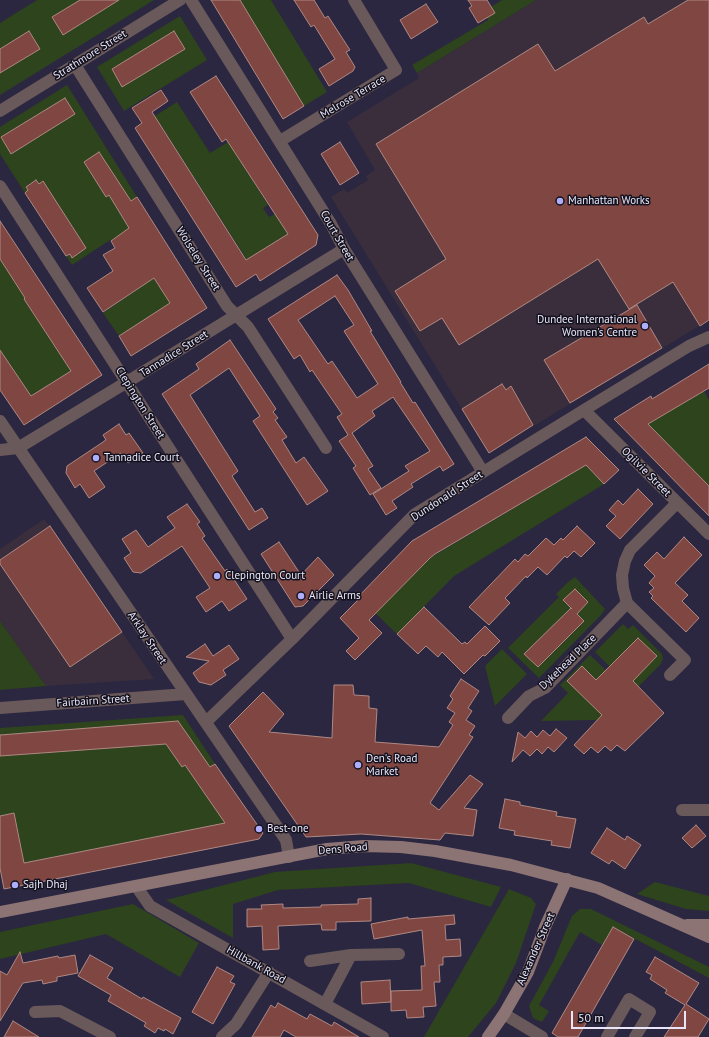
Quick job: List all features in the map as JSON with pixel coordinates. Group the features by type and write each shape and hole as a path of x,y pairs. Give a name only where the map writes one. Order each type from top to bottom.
{"main road":[{"name":"Dens Road","path":"0,912 328,849 364,846 401,847 480,858 598,888 709,937"},
{"name":"Alexander Street","path":"488,1037 504,1014 528,972 545,927 567,879"},
{"name":"Dens Road","path":"680,925 709,925"}],"street":[{"name":"Strathmore Street","path":"0,111 180,0"},
{"name":"Court Street","path":"191,0 331,224 344,249 483,472"},
{"name":"Melrose Terrace","path":"280,142 396,70 354,0"},
{"name":"Wolseley Street","path":"75,65 227,306 248,327 326,448"},
{"name":"Clepington Street","path":"0,186 292,639"},
{"name":"Tannadice Street","path":"0,450 18,448 344,249"},
{"name":"Dundonald Street","path":"206,722 292,639 415,514 689,346 709,337"},
{"name":"Ogilvie Street","path":"584,410 709,534"},
{"name":"Arklay Street","path":"0,421 286,840 289,857"},
{"path":"670,675 685,660 627,603 623,588 622,575 625,561 630,550 677,503"},
{"name":"Dykehead Place","path":"508,718 529,696 545,688 627,603"},
{"name":"Fairbairn Street","path":"0,708 186,694"},
{"path":"682,810 709,810"},
{"name":"Hillbank Road","path":"136,886 150,906 383,1037"},
{"path":"310,961 351,955 399,954"},
{"path":"325,1004 351,955"},
{"path":"222,1037 236,1024 269,972"},
{"path":"606,1037 629,999 650,1012 635,1037"},
{"path":"35,1012 60,1010 104,1036"},
{"path":"504,1014 542,1037"}],"shaded area":[{"name":"Manhattan Works","path":"536,0 709,0 709,320 489,453 331,197 344,189 347,193 368,180 366,176 375,170 347,122 419,78 417,73"},
{"path":"44,519 154,679 46,686 0,621 0,549"}],"green space":[{"path":"37,0 154,0 0,95 0,23"},
{"path":"240,0 271,0 327,92 304,106"},
{"path":"502,0 536,0 417,73 412,65 488,20 487,17 491,7"},
{"path":"180,16 207,60 124,111 97,67"},
{"path":"67,85 137,197 118,210 129,228 72,265 66,256 70,254 72,257 82,251 43,181 39,184 36,180 26,187 28,190 25,193 0,154 0,127"},
{"path":"177,102 210,153 228,142 268,205 263,208 269,217 275,214 288,234 247,260 155,116"},
{"path":"0,259 18,287 43,286 24,299 71,371 31,396 0,350"},
{"path":"125,262 153,277 158,285 163,282 175,300 119,336 103,313 141,287"},
{"path":"704,391 709,400 709,486 648,424"},
{"path":"586,465 604,484 454,576 397,634 375,613 430,558"},
{"path":"575,577 605,609 601,615 539,678 508,648 559,597 556,594"},
{"path":"0,621 29,662 46,686 0,690"},
{"path":"623,624 628,629 633,625 662,654 663,659 660,665 634,691 595,652"},
{"path":"502,649 527,674 495,706 485,666"},
{"path":"590,655 628,691 607,718 595,720 541,721 568,693 560,685"},
{"path":"183,715 215,764 194,778 224,821 224,824 24,863 13,813 0,816 0,728"},
{"path":"411,863 501,887 491,907 409,883 278,890 233,904 233,938 166,900 275,872"},
{"path":"655,882 709,896 709,911 686,909 637,894"},
{"path":"509,889 531,898 536,904 516,963 496,1003 468,1037 424,1037"},
{"path":"133,904 199,943 180,977 106,934 0,959 0,932"},
{"path":"580,909 591,909 709,967 709,978 613,927 602,945 580,932 539,1005 549,1011 542,1022 533,1018 529,1006 553,962 572,916"}],"building":[{"path":"80,0 119,0 63,35 52,17"},
{"path":"211,0 240,0 304,106 283,119"},
{"path":"294,0 314,0 325,18 328,16 350,50 346,52 355,67 353,71 329,86 319,69 335,59 314,25 311,27"},
{"path":"468,0 487,0 495,13 478,23 469,8 472,6"},
{"name":"Manhattan Works","path":"688,0 709,0 709,320 700,326 673,282 629,309 598,259 459,345 442,318 420,331 395,291 446,259 376,144 538,44 555,71 644,17 648,24"},
{"path":"426,4 438,22 411,39 400,20"},
{"path":"29,31 40,49 0,73 0,49"},
{"path":"174,31 185,49 122,87 112,69"},
{"path":"216,76 318,235 316,245 260,281 256,274 236,287 135,128 142,123 132,108 161,90 168,101 152,112 246,260 288,234 226,139 222,142 190,92"},
{"path":"65,98 75,114 11,154 1,137"},
{"path":"340,142 359,173 340,185 321,154"},
{"path":"99,152 131,201 137,197 207,308 131,356 119,336 170,303 154,278 103,312 87,288 113,271 103,255 115,248 111,241 129,228 109,195 106,197 84,162"},
{"path":"36,180 39,184 43,181 86,248 72,258 70,254 66,256 25,193 28,190 26,187"},
{"path":"0,221 102,375 24,425 0,390 0,350 31,396 71,371 0,259"},
{"path":"337,275 348,290 372,331 370,331 413,403 415,402 454,464 443,471 440,466 411,484 413,487 392,501 397,508 386,515 373,494 409,471 405,466 430,451 393,397 372,411 375,416 352,433 373,466 368,469 381,488 370,495 353,468 356,466 339,441 348,435 337,417 342,414 312,370 310,372 300,355 294,359 268,319","holes":["335,296 354,325 344,331 378,384 357,398 332,361 328,364 298,320"]},
{"path":"637,305 662,348 570,403 544,360"},
{"path":"230,340 276,409 273,412 278,418 275,420 287,437 282,440 296,463 304,457 328,491 307,505 253,421 260,416 229,368 190,395 238,471 232,476 255,512 262,508 268,518 249,530 162,394 199,369 196,364"},
{"path":"709,364 709,388 648,424 709,486 709,516 614,419 651,396 652,399"},
{"path":"502,384 506,390 511,386 533,425 489,453 462,409"},
{"name":"Tannadice Court","path":"119,424 126,435 129,433 143,453 128,463 121,453 94,471 105,487 89,498 80,484 75,488 66,473 67,466 106,440 103,435"},
{"path":"586,437 619,470 604,484 586,465 435,554 369,620 382,633 355,660 346,651 359,638 340,618 412,541"},
{"path":"638,489 653,504 620,539 606,526 616,516 609,510 618,500 623,505"},
{"path":"187,504 200,522 197,524 205,536 202,538 225,571 227,569 247,599 229,611 222,601 206,612 196,597 210,588 182,546 141,573 133,572 124,558 131,553 122,539 136,530 148,547 175,528 167,517"},
{"path":"50,526 122,632 70,667 0,564 0,560"},
{"path":"577,526 595,543 581,557 574,551 567,558 565,556 547,575 538,567 527,578 526,576 505,598 510,603 489,625 469,607 515,559 518,562 525,554 528,556 546,538 554,545 561,538 563,540"},
{"path":"684,537 702,555 675,583 688,595 682,601 699,618 686,632 651,598 653,596 649,592 654,588 649,583 655,576 644,565 657,552 664,559"},
{"path":"279,542 301,575 318,557 334,575 303,606 295,607 261,554"},
{"path":"575,589 588,602 577,614 584,621 538,667 524,654 571,608 563,600"},
{"path":"424,607 462,644 465,642 467,644 485,626 500,641 464,674 442,652 438,657 426,646 418,654 397,634"},
{"path":"638,638 657,656 633,681 664,713 625,751 617,745 611,751 605,746 598,753 591,747 584,754 574,745 602,715 567,681 582,666 596,680"},
{"path":"205,644 213,656 229,645 239,659 223,670 226,675 211,685 199,682 193,673 209,661 186,657"},
{"name":"Den's Road Market","path":"461,679 479,691 468,708 472,711 466,720 475,726 469,735 473,737 430,803 439,810 470,775 483,784 464,808 477,810 473,836 445,833 440,840 361,834 306,837 229,726 263,692 284,714 269,732 332,738 334,685 353,685 354,695 369,696 369,708 377,709 375,742 439,747 453,725 449,722 455,713 447,708 453,699 450,696"},
{"path":"178,721 210,767 215,764 263,833 259,839 4,889 0,868 0,816 14,813 24,863 225,823 185,765 182,767 166,744 0,756 0,735"},
{"path":"556,729 567,738 554,752 548,747 542,754 537,749 530,756 523,750 512,762 518,732 525,738 531,731 537,737 543,730 550,736"},
{"path":"505,799 520,802 520,805 557,812 556,816 576,819 570,848 551,845 552,841 514,835 515,831 499,828"},
{"path":"696,825 706,836 692,848 682,838"},
{"path":"607,828 625,840 627,836 641,845 625,869 612,860 609,864 591,853"},
{"path":"371,898 371,921 336,922 336,930 322,930 321,924 278,926 279,949 263,950 262,926 247,927 247,909 262,909 261,905 283,904 283,908 321,907 321,905 358,904 358,899"},
{"path":"454,915 455,924 445,925 446,940 460,939 461,956 443,957 443,965 439,965 440,982 434,982 436,1006 423,1007 424,1017 407,1018 406,1010 391,1011 391,991 422,990 421,966 425,966 422,930 374,939 371,924 408,917 408,919"},
{"path":"613,927 634,939 578,1037 558,1037 552,1033"},
{"path":"20,952 23,963 58,956 59,958 75,955 78,973 57,977 57,981 43,984 42,980 23,983 0,1021 0,971 7,975"},
{"path":"90,955 113,968 107,978 142,999 143,997 181,1018 173,1034 165,1029 164,1031 158,1028 155,1033 144,1026 146,1023 108,1001 111,995 78,976"},
{"path":"655,957 699,983 686,1004 709,1019 698,1037 664,1037 685,1005 665,993 667,990 650,979 652,975 646,972"},
{"path":"217,967 234,976 230,982 235,984 213,1024 192,1012"},
{"path":"390,980 391,1002 362,1004 361,982"},
{"path":"278,1003 307,1019 310,1014 332,1026 334,1022 359,1037 296,1037 284,1030 280,1037 252,1037 271,1005 275,1008"},
{"path":"13,1021 39,1037 4,1037"}],"place":[{"name":"Manhattan Works","path":"560,201"},
{"name":"Dundee International Women's Centre","path":"645,326"},
{"name":"Tannadice Court","path":"96,458"},
{"name":"Clepington Court","path":"217,576"},
{"name":"Airlie Arms","path":"301,596"},
{"name":"Den's Road Market","path":"358,765"},
{"name":"Best-one","path":"259,829"},
{"name":"Sajh Dhaj","path":"15,885"}]}
